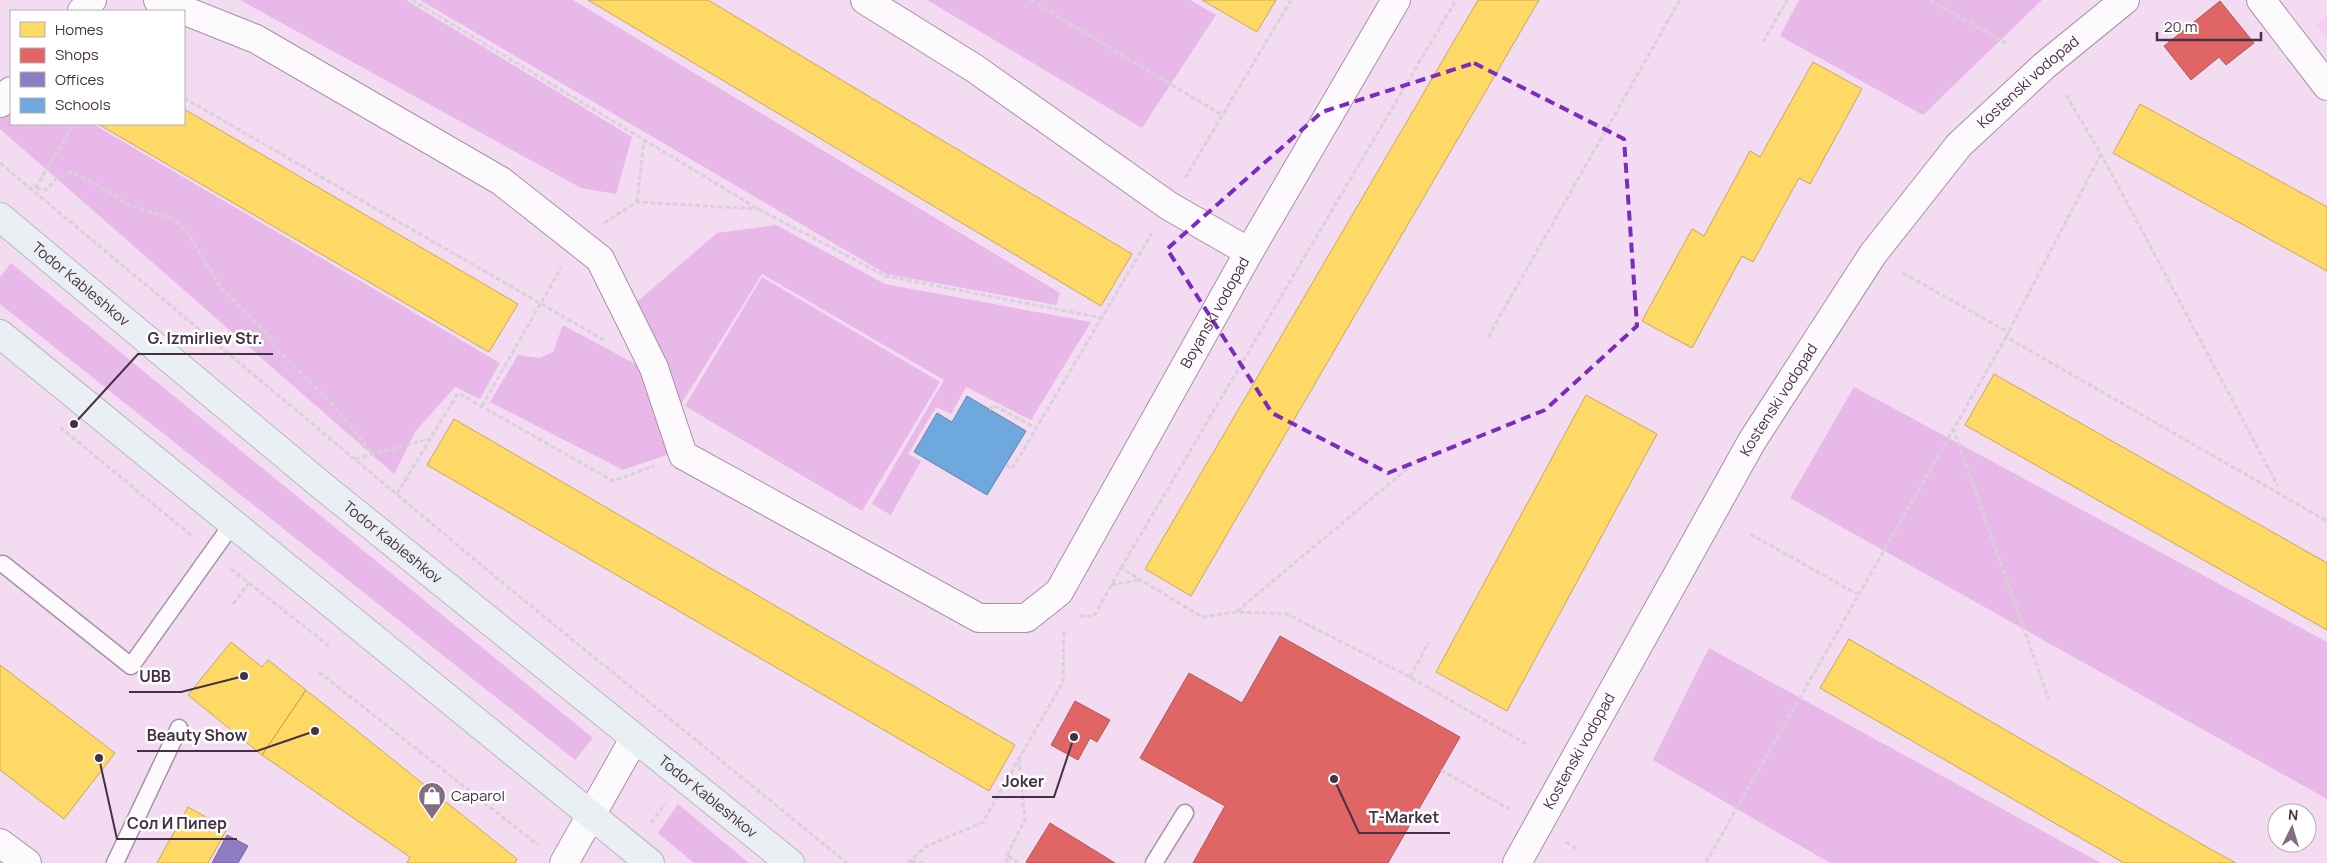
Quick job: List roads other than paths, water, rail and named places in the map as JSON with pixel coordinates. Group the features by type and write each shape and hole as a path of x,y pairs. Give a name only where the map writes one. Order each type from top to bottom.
{"main road":[{"name":"Todor Kableshkov","path":"0,217 321,485 790,863"},
{"path":"0,334 650,863"}],"street":[{"path":"83,10 92,0"},
{"name":"Boyanski vodopad","path":"158,0 183,10"},
{"path":"865,0 974,68 1168,206 1249,252"},
{"name":"Boyanski vodopad","path":"185,11 256,39 501,181 600,259 650,360 683,455 979,618 1026,618 1059,592 1249,252 1396,0"},
{"name":"Kostenski vodopad","path":"1517,863 1752,441 1873,254 1959,145 2044,66 2125,0"},
{"path":"2261,0 2327,86"},
{"path":"0,103 10,92"},
{"path":"555,857 592,815 634,739"},
{"path":"0,843 27,863"}],"lane":[{"path":"3,564 131,666 233,524"},
{"path":"115,863 179,728"},
{"path":"1154,863 1185,813"}],"place":[{"name":"G. Izmirliev Str.","path":"74,424"},
{"name":"UBB","path":"244,676"},
{"name":"Beauty Show","path":"315,731"},
{"name":"Joker","path":"1074,737"},
{"name":"Сол И Пипер","path":"99,758"},
{"name":"T-Market","path":"1334,779"},
{"name":"Caparol","path":"432,820"}]}
